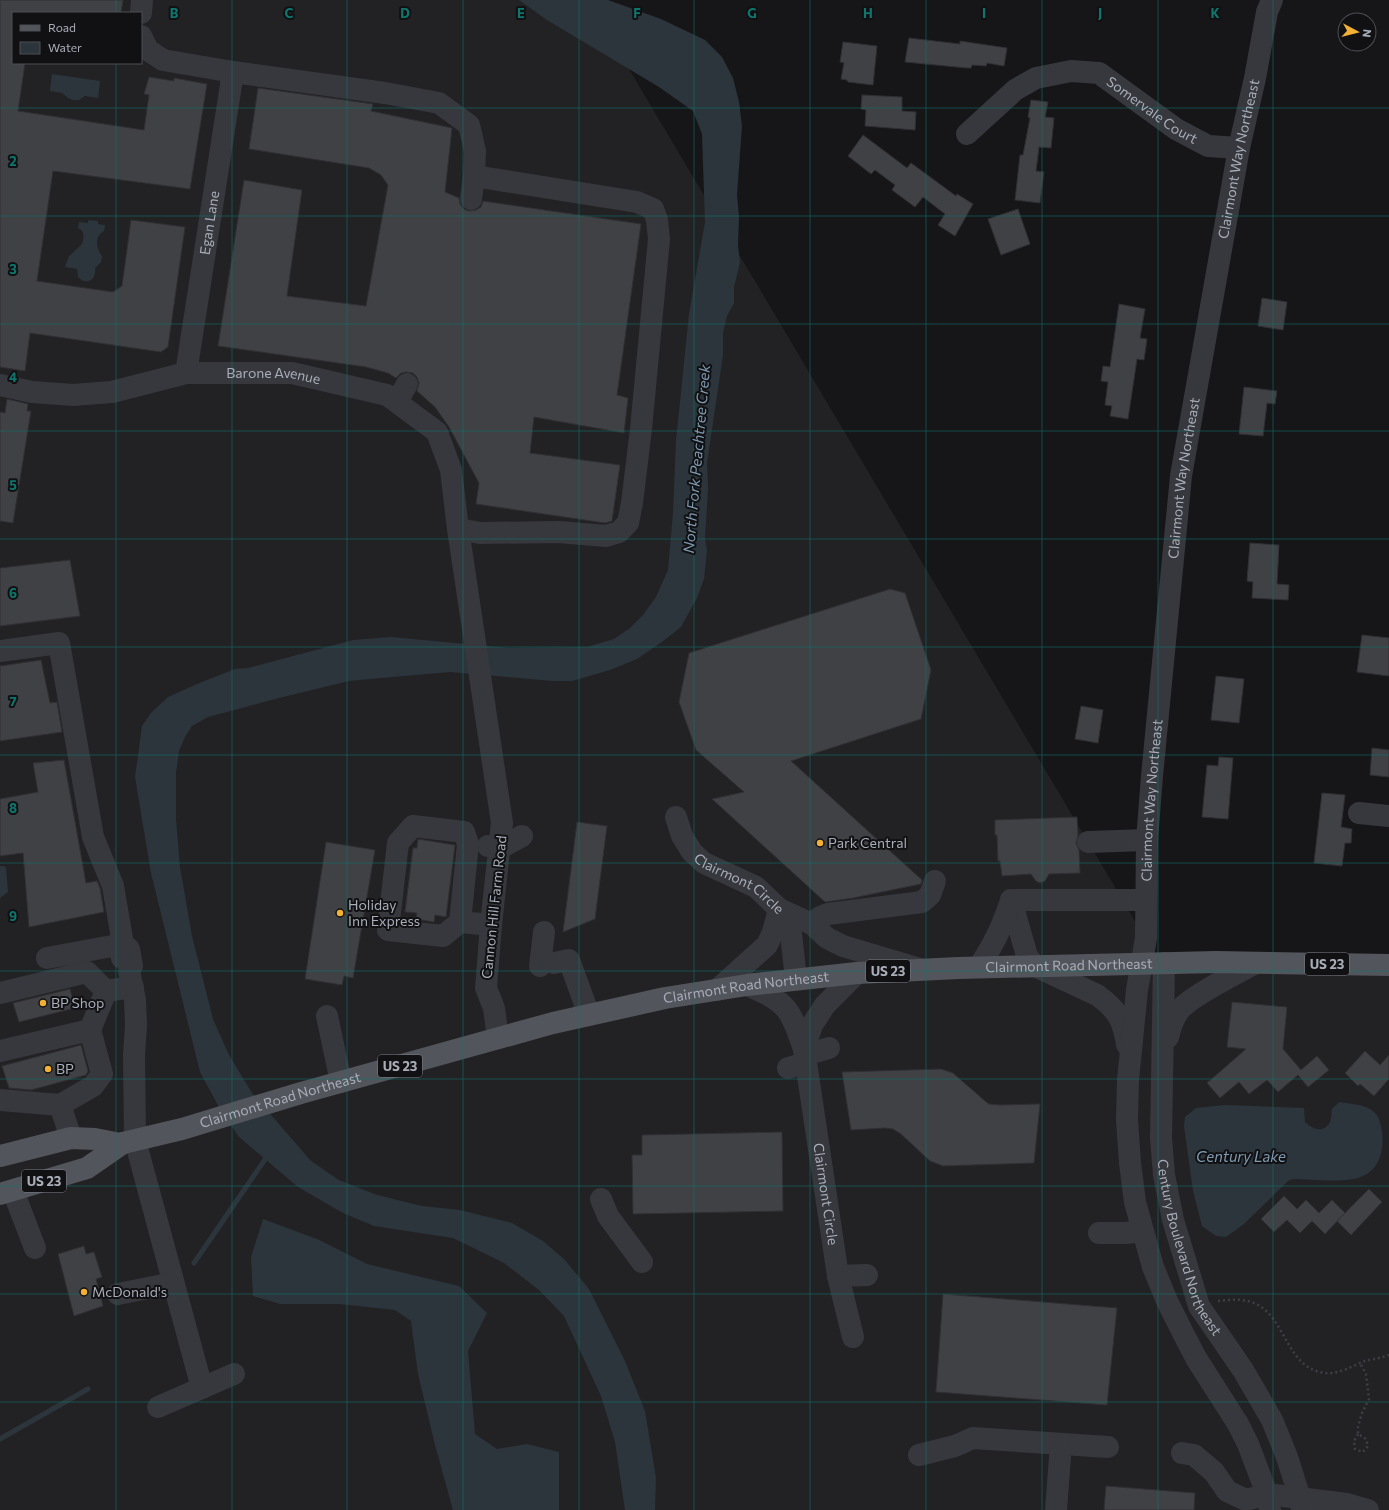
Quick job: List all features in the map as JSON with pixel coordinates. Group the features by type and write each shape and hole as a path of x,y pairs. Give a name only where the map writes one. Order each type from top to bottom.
{"main road":[{"name":"Clairmont Road Northeast","path":"0,1156 71,1138 95,1139 120,1144 129,1142 182,1129 301,1093 552,1023 665,998 747,985 857,973 979,967 1142,963 1389,965"},
{"name":"Clairmont Road Northeast","path":"6,1192 87,1168 129,1142"}],"street":[{"path":"141,12 142,0"},
{"name":"Clairmont Way Northeast","path":"1142,963 1146,938 1147,840 1181,476 1239,148 1256,78 1267,12 1272,0"},
{"path":"142,38 148,50 163,60 233,72 385,93 439,103 469,125 475,151 471,199"},
{"name":"Somervale Court","path":"967,134 1015,90 1036,78 1072,71 1099,73 1176,129 1208,146 1239,148"},
{"name":"Egan Lane","path":"186,373 233,72"},
{"path":"458,529 480,533 560,532 606,536 619,532 628,523 640,437 659,239 654,209 637,202 474,176"},
{"name":"Barone Avenue","path":"0,386 32,392 73,395 112,392 186,373 292,373 386,395 402,393 437,432 451,470 458,529"},
{"name":"Cannon Hill Farm Road","path":"458,529 502,823 486,988 494,1008 498,1038"},
{"path":"0,651 59,643 93,837 113,886 123,944 129,949 132,966 131,979 135,1000 136,1025 129,1142 173,1283 202,1388"},
{"path":"1359,813 1389,816"},
{"name":"Clairmont Circle","path":"676,817 682,836 692,852 704,863 756,887 779,909 790,925 796,979"},
{"path":"413,826 464,832 468,844 460,922 443,936 388,930 398,843 413,826"},
{"path":"468,844 500,848 522,836"},
{"path":"1088,842 1147,840"},
{"path":"812,924 820,917 828,914 922,902 930,895 935,881"},
{"path":"1011,900 1146,900"},
{"path":"1011,900 1027,956 1035,966 1097,994 1106,1001 1119,1016 1125,1034 1128,1080"},
{"path":"979,967 997,938 1004,923 1011,900"},
{"path":"717,990 767,945 773,932 779,909 812,924 827,938 843,946 921,970"},
{"path":"460,922 491,925"},
{"path":"544,932 547,965 569,960 588,1015"},
{"path":"47,958 123,944"},
{"path":"1142,963 1128,1080 1127,1120 1134,1202 1158,1279 1175,1318 1196,1358 1238,1424 1248,1444 1268,1502"},
{"name":"Century Boulevard Northeast","path":"1164,963 1161,1105 1162,1158 1168,1198 1188,1274 1199,1306 1243,1370 1272,1420 1287,1458 1301,1504"},
{"path":"1162,1064 1170,1029 1178,1011 1187,1002 1256,963"},
{"path":"0,993 87,972 106,991"},
{"name":"Clairmont Circle","path":"801,1059 812,1025 825,1005 857,973"},
{"path":"1,1095 60,1105 93,1086 102,1074 90,1030 106,991 131,979"},
{"name":"Clairmont Circle","path":"747,985 767,993 778,1000 788,1009 793,1018 838,1276 853,1337"},
{"path":"327,1016 341,1082"},
{"path":"0,1051 90,1030"},
{"path":"801,1059 829,1048"},
{"path":"60,1105 71,1138"},
{"path":"6,1192 35,1248"},
{"path":"601,1199 608,1216 642,1262"},
{"path":"1099,1233 1126,1233 1142,1231"},
{"path":"838,1276 867,1275"},
{"path":"118,1294 173,1283"},
{"path":"158,1407 234,1374"},
{"path":"919,1455 955,1446 973,1438 1108,1447"},
{"path":"1056,1510 1061,1444"},
{"path":"1182,1453 1194,1455 1214,1472 1227,1491 1246,1500 1352,1508"}],"path":[{"path":"1217,1301 1237,1300 1254,1303 1270,1314 1296,1358 1311,1369 1326,1374 1389,1355"},
{"path":"1358,1434 1366,1439 1368,1446 1363,1452 1355,1449 1354,1441 1358,1434 1358,1427 1362,1413 1369,1399 1366,1374 1360,1363"}],"shaded area":[{"path":"0,0 588,0 1154,953 1389,971 1389,1510 0,1510"}],"water":[{"name":"North Fork Peachtree Creek","path":"519,0 608,0 661,19 705,40 722,57 733,78 739,102 742,126 737,195 739,217 738,245 740,263 734,287 734,303 727,316 723,333 723,355 707,463 708,489 705,538 707,550 704,579 697,598 681,627 637,659 610,670 572,681 552,681 450,672 349,681 208,717 192,726 179,751 176,773 176,819 180,867 192,936 213,1019 229,1055 252,1093 311,1161 339,1180 377,1195 422,1206 460,1210 512,1223 543,1241 564,1259 589,1289 625,1361 645,1411 656,1478 655,1510 625,1510 615,1442 601,1396 564,1316 539,1290 504,1263 453,1238 374,1226 343,1213 298,1187 239,1137 221,1111 200,1072 151,873 135,777 142,726 151,713 168,697 235,669 248,668 353,640 391,637 508,648 587,647 614,639 630,628 643,615 656,597 668,570 673,513 676,441 689,314 705,222 702,134 693,111 659,87 547,20"},
{"path":"52,74 100,81 98,98 85,96 79,100 73,100 62,93 50,91"},
{"path":"88,220 98,221 98,224 105,225 104,231 97,239 98,250 102,256 101,262 95,268 93,278 84,281 78,277 77,269 65,267 69,256 82,244 83,235 82,231 78,228 79,222 88,223"},
{"path":"0,866 4,866 6,868 8,892 0,898"},
{"name":"Century Lake","path":"1339,1102 1367,1107 1376,1114 1382,1131 1382,1151 1374,1168 1363,1176 1348,1180 1293,1179 1288,1181 1244,1224 1226,1237 1216,1236 1202,1226 1193,1191 1184,1126 1185,1117 1196,1108 1225,1105 1304,1108 1305,1122 1311,1127 1321,1129 1325,1128 1330,1122 1332,1109"},
{"path":"263,1219 317,1239 367,1264 459,1286 487,1313 468,1351 475,1434 497,1449 527,1444 559,1452 559,1510 453,1510 435,1445 418,1374 411,1321 395,1310 339,1304 280,1304 253,1296 251,1257"}],"building":[{"path":"0,0 123,0 121,12 12,12 12,64 25,64 18,111 144,130 149,95 144,94 149,77 174,81 174,78 207,84 190,189 53,171 37,281 113,292 122,286 131,220 185,227 168,347 161,352 30,333 25,371 0,367"},
{"path":"909,38 960,44 960,41 1007,48 1004,66 987,63 986,66 972,65 971,68 967,68 905,62"},
{"path":"843,42 877,46 873,85 848,82 847,80 841,79 844,63 840,62"},
{"path":"258,88 373,104 371,111 452,128 445,192 459,198 460,204 464,209 469,211 476,210 481,207 483,201 641,224 617,395 628,398 624,433 534,417 530,453 620,465 612,521 605,523 476,504 479,483 449,427 435,407 417,391 419,383 417,377 413,373 401,373 396,378 388,373 366,367 218,346 244,180 302,190 287,296 366,306 388,185 381,175 369,168 249,149"},
{"path":"862,95 902,97 902,111 916,112 915,130 865,126 866,110 861,109"},
{"path":"1031,100 1048,102 1045,117 1054,118 1051,148 1039,147 1036,171 1044,172 1040,203 1015,200 1020,155 1023,155 1030,118 1028,117"},
{"path":"863,135 907,168 911,163 956,196 957,194 973,204 955,236 938,225 945,214 923,197 915,207 892,190 895,185 875,170 871,174 848,156"},
{"path":"1018,209 1030,244 1001,255 988,219"},
{"path":"1262,298 1287,302 1283,330 1258,326"},
{"path":"1119,304 1145,309 1140,338 1147,339 1144,360 1137,359 1128,419 1110,416 1112,406 1105,405 1108,382 1101,381 1103,366 1110,367"},
{"path":"1244,387 1277,391 1275,404 1267,403 1263,436 1239,434"},
{"path":"7,399 28,404 27,411 31,411 13,523 0,521 0,412 5,413"},
{"path":"1250,543 1279,545 1277,584 1289,585 1288,600 1252,598 1253,582 1247,581"},
{"path":"70,560 80,616 0,626 0,568"},
{"path":"890,589 905,593 931,670 921,719 791,761 922,880 921,884 853,898 825,902 712,799 744,792 696,750 679,702 689,653"},
{"path":"1362,635 1389,638 1389,676 1357,672"},
{"path":"41,660 50,703 57,702 62,732 0,741 0,666"},
{"path":"1216,676 1244,679 1239,723 1211,720"},
{"path":"1081,706 1103,710 1098,743 1075,739"},
{"path":"1372,748 1389,750 1389,777 1370,775"},
{"path":"1219,757 1233,758 1228,819 1202,817 1207,765 1218,766"},
{"path":"64,760 86,883 97,881 100,888 104,912 29,927 23,853 0,856 0,799 38,792 33,763"},
{"path":"1322,793 1345,795 1341,827 1352,829 1351,843 1345,843 1342,866 1314,863"},
{"path":"1077,817 1078,835 1076,843 1079,850 1080,873 1049,874 1045,881 1040,883 1036,881 1031,874 1002,876 1000,861 998,861 995,820"},
{"path":"577,822 607,826 595,919 563,932"},
{"path":"418,839 455,845 446,917 435,915 434,922 416,919 417,913 405,912 413,848 417,848"},
{"name":"Holiday Inn Express","path":"326,842 375,850 353,978 344,976 342,985 305,979"},
{"name":"BP Shop","path":"70,989 75,1008 19,1022 13,1003"},
{"path":"1232,1002 1287,1007 1283,1049 1301,1070 1317,1056 1329,1070 1308,1087 1298,1075 1278,1092 1267,1080 1249,1094 1239,1082 1220,1098 1207,1083 1246,1049 1227,1047"},
{"name":"BP","path":"81,1045 88,1071 86,1075 31,1090 9,1088 2,1066"},
{"path":"1365,1051 1380,1065 1389,1055 1389,1079 1374,1096 1360,1084 1358,1086 1345,1073"},
{"path":"941,1069 953,1073 989,1104 1040,1104 1034,1163 943,1166 930,1161 901,1134 893,1129 851,1130 842,1072"},
{"path":"782,1132 783,1211 633,1214 632,1155 642,1155 642,1135"},
{"path":"1369,1189 1382,1202 1351,1235 1337,1221"},
{"path":"1284,1196 1297,1209 1306,1200 1319,1213 1332,1200 1345,1213 1325,1234 1312,1221 1300,1233 1287,1220 1274,1232 1261,1219"},
{"name":"McDonald's","path":"84,1246 86,1254 94,1252 102,1277 96,1279 103,1306 74,1316 58,1254"},
{"path":"943,1294 1117,1308 1107,1405 936,1392"},
{"path":"1106,1486 1195,1493 1194,1510 1104,1510"}],"waterway":[{"path":"194,1263 268,1155"},
{"path":"0,1439 88,1389"}],"place":[{"name":"Park Central","path":"820,843"},
{"name":"Holiday Inn Express","path":"340,913"},
{"name":"BP Shop","path":"43,1003"},
{"name":"BP","path":"48,1069"},
{"name":"McDonald's","path":"84,1292"}]}
